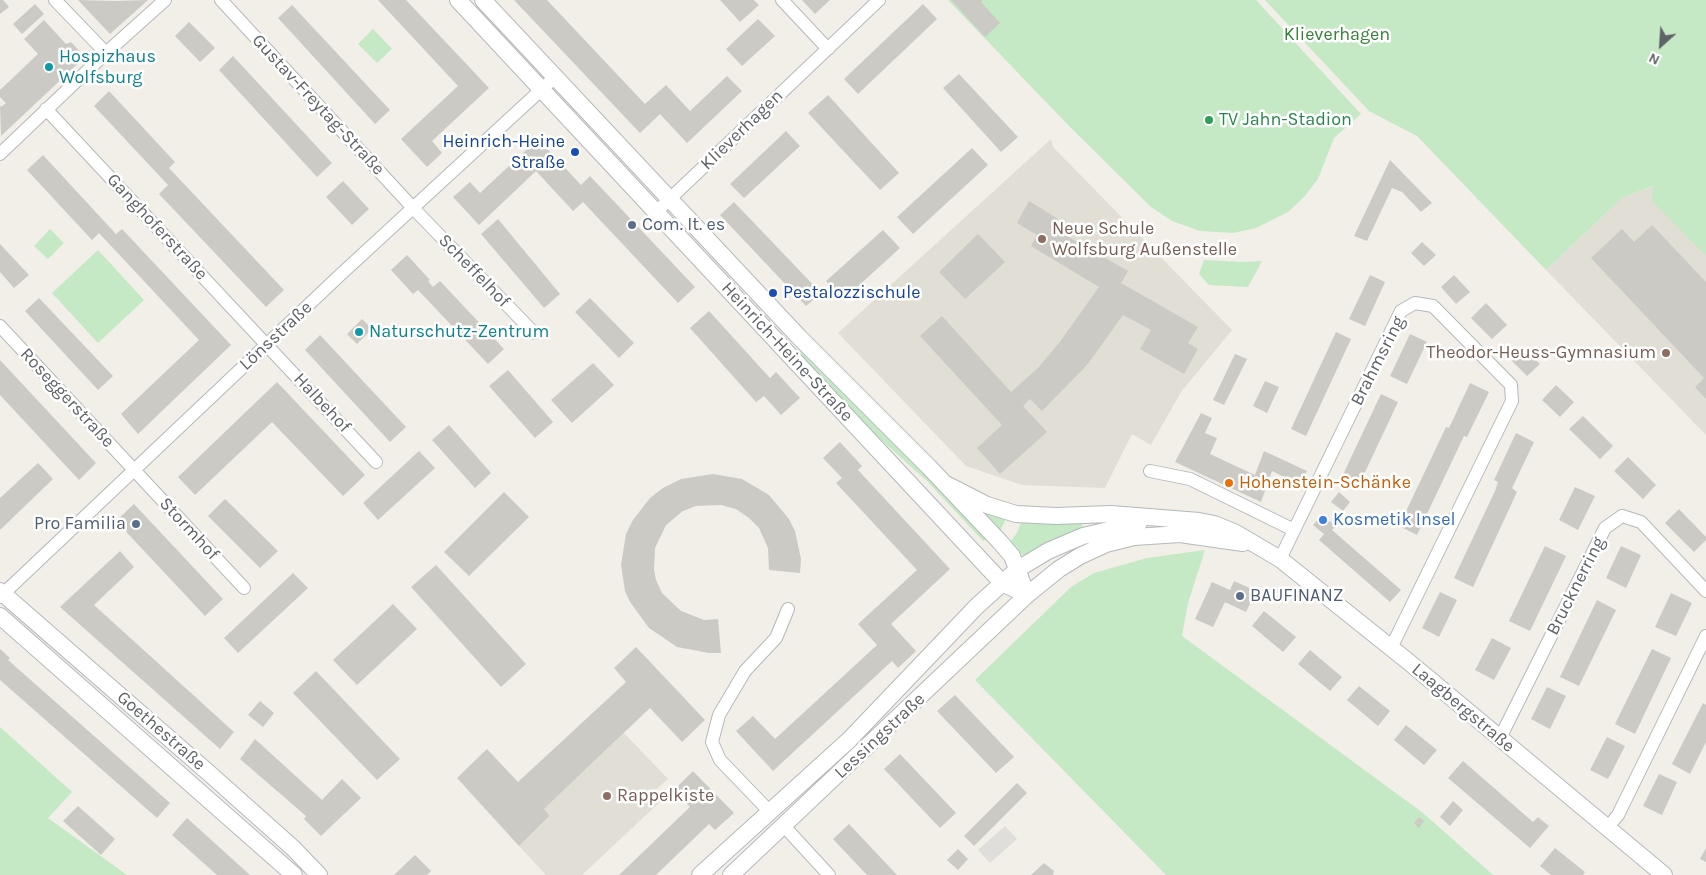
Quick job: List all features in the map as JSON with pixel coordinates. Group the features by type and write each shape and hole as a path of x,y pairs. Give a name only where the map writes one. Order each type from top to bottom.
{"street":[{"path":"54,0 106,53"},
{"path":"0,154 106,53 165,0"},
{"name":"Gustav-Freytag-Straße","path":"221,0 414,209"},
{"name":"Heinrich-Heine-Straße","path":"458,0 1002,582 1027,595"},
{"name":"Heinrich-Heine-Straße","path":"483,0 799,337 946,484 1000,542 1012,556 1027,595"},
{"path":"782,0 828,49"},
{"name":"Klieverhagen","path":"656,212 879,0"},
{"name":"Lönsstraße","path":"1,594 555,77"},
{"name":"Ganghoferstraße","path":"46,110 268,344"},
{"name":"Scheffelhof","path":"414,209 534,334"},
{"name":"Brahmsring","path":"1280,559 1401,311 1415,303 1432,306 1511,385 1512,401 1391,648"},
{"name":"Roseggerstraße","path":"0,326 134,470"},
{"name":"Halbehof","path":"268,344 376,462"},
{"name":"Stormhof","path":"134,470 244,588"},
{"path":"1150,472 1190,480 1294,530"},
{"name":"Heinrich-Heine-Straße","path":"946,484 986,506 1016,514 1056,516 1111,514"},
{"name":"Laagbergstraße","path":"1111,514 1214,524 1234,532 1280,559 1391,648 1664,875"},
{"name":"Brucknerring","path":"1500,738 1605,528 1622,516 1641,522 1706,591"},
{"name":"Laagbergstraße","path":"1002,582 1018,569 1048,551 1083,536 1122,525 1164,520"},
{"name":"Laagbergstraße","path":"1027,595 1059,569 1080,556 1106,544 1134,537 1180,534 1258,546"},
{"name":"Lessingstraße","path":"700,875 849,740 945,638 1002,582"},
{"name":"Goethestraße","path":"1,594 210,774 293,848 319,875"},
{"name":"Lessingstraße","path":"731,875 1027,595"},
{"path":"770,812 720,760 712,742 719,715 745,671 776,638 788,609"},
{"name":"Goethestraße","path":"0,616 294,875"},
{"path":"1608,827 1618,815 1706,636"},
{"path":"783,826 829,875"}],"shaded area":[{"name":"Neue Schule Wolfsburg Außenstelle","path":"1051,139 1053,147 1232,330 1181,392 1151,445 1132,434 1105,488 1022,485 966,466 838,333"},
{"name":"Theodor-Heuss-Gymnasium","path":"1654,186 1706,219 1706,435 1546,270 1622,198"},
{"name":"Rappelkiste","path":"624,733 668,779 653,792 661,801 582,875 546,875 519,846 550,817 544,809"},
{"path":"1005,826 1017,839 990,863 978,850"}],"green space":[{"name":"TV Jahn-Stadion","path":"948,0 1256,0 1361,114 1334,138 1318,179 1304,197 1288,212 1256,228 1233,233 1200,231 1172,221 1151,207 1068,125"},
{"path":"1265,0 1706,0 1706,256 1652,201 1653,186 1622,198 1546,270 1417,136 1369,111"},
{"path":"373,29 392,49 377,63 358,44"},
{"path":"50,229 64,243 48,259 34,246"},
{"path":"98,250 144,300 98,343 52,293"},
{"path":"1204,260 1262,261 1248,287 1209,285 1199,274"},
{"path":"799,348 892,439 987,538 983,541 927,481 869,429 796,351"},
{"path":"979,510 1006,519 1000,531"},
{"path":"1021,522 1082,524 1083,527 1024,556 1010,542 1017,533"},
{"path":"1205,550 1188,603 1182,636 1423,813 1493,875 1166,875 975,680 1071,587 1094,573 1147,558"},
{"path":"0,727 72,792 48,818 127,875 0,875"}],"building":[{"path":"0,0 3,0 9,7 0,14"},
{"path":"78,0 114,1 148,0 110,34"},
{"path":"378,0 406,0 489,88 432,141 442,153 427,167 401,139 458,86"},
{"path":"514,0 547,0 645,104 666,85 690,111 727,76 742,91 687,143 660,114 640,133"},
{"path":"720,0 754,0 759,5 740,22"},
{"path":"802,0 830,0 815,14"},
{"path":"951,0 983,0 981,2 1000,23 985,37"},
{"path":"35,4 44,14 22,34 13,24"},
{"path":"923,4 937,19 858,94 844,79"},
{"path":"292,5 390,110 375,124 278,18"},
{"path":"758,19 775,36 742,66 726,49"},
{"name":"Hospizhaus Wolfsburg","path":"44,20 66,44 71,42 85,57 1,136 0,105 1,107 6,103 0,97 0,90 38,54 24,39"},
{"path":"189,22 215,48 200,62 175,36"},
{"path":"233,56 332,163 317,177 219,70"},
{"path":"959,74 1018,137 1001,152 943,88"},
{"path":"109,91 175,162 169,168 284,290 266,307 159,194 168,185 94,106"},
{"path":"828,95 899,173 880,190 808,113"},
{"path":"786,131 800,146 744,198 730,184"},
{"path":"538,139 581,185 590,176 695,287 678,303 583,202 573,211 536,171 479,225 453,197 470,182 480,193"},
{"path":"972,148 988,165 913,234 897,217"},
{"path":"43,155 116,234 122,229 231,345 138,434 121,414 199,340 99,233 92,240 27,170"},
{"path":"1390,160 1432,203 1421,212 1402,192 1392,188 1367,241 1354,236"},
{"path":"343,181 369,209 352,225 326,197"},
{"path":"1029,201 1058,219 1053,228 1128,271 1121,283 1198,327 1188,343 1198,349 1184,374 1140,349 1151,330 1123,315 1087,365 1042,411 1030,399 1023,406 1047,432 1000,474 977,448 1002,425 920,336 942,316 1011,392 1038,368 1059,343 1099,287 1031,246 1037,235 1017,223"},
{"path":"734,202 821,293 806,306 720,215"},
{"path":"498,219 560,294 544,308 481,234"},
{"path":"1652,225 1706,282 1706,399 1695,387 1704,378 1591,258 1622,229 1634,242"},
{"path":"883,230 900,248 843,300 826,281"},
{"path":"978,234 1005,262 965,299 939,272"},
{"path":"1422,242 1436,255 1424,266 1411,253"},
{"path":"0,244 29,275 14,288 0,272"},
{"path":"407,255 430,280 428,281 433,287 440,281 504,349 488,364 418,290 413,294 391,270"},
{"path":"1370,275 1385,282 1365,326 1349,319"},
{"path":"1454,275 1470,292 1456,304 1441,287"},
{"path":"39,298 113,376 98,390 25,311"},
{"path":"590,298 634,343 619,358 575,312"},
{"path":"1486,303 1507,325 1492,339 1471,318"},
{"path":"709,311 770,378 776,372 800,398 781,415 764,396 756,402 690,328"},
{"name":"Naturschutz-Zentrum","path":"362,319 372,329 357,344 347,334"},
{"path":"1336,332 1351,339 1306,436 1291,429"},
{"path":"1410,334 1427,342 1407,384 1390,376"},
{"path":"320,335 406,427 390,442 305,350"},
{"path":"1525,349 1540,364 1527,376 1512,361"},
{"path":"1235,354 1247,359 1224,405 1213,400"},
{"path":"0,360 96,463 79,480 0,395"},
{"path":"593,363 614,385 572,423 551,400"},
{"path":"508,370 553,422 535,438 489,386"},
{"path":"1265,381 1279,387 1267,413 1253,406"},
{"path":"277,382 365,475 343,496 272,422 195,495 178,477"},
{"path":"1470,383 1489,392 1467,437 1464,436 1417,535 1399,526 1446,427 1449,428"},
{"path":"1556,385 1574,402 1560,417 1542,400"},
{"path":"1381,394 1398,402 1358,487 1341,479"},
{"path":"1201,413 1212,418 1205,433 1217,438 1210,454 1255,475 1264,451 1307,471 1300,485 1272,471 1261,502 1175,462"},
{"path":"1583,416 1613,446 1600,459 1569,429"},
{"path":"449,425 491,473 475,488 432,440"},
{"path":"1516,433 1534,442 1512,488 1517,492 1473,587 1454,578 1495,491 1498,482 1494,480"},
{"path":"840,442 862,466 858,470 950,569 891,624 916,651 898,668 892,661 773,771 736,731 753,716 775,739 877,645 858,624 917,570 836,483 842,478 823,458"},
{"path":"419,451 435,468 378,520 363,503"},
{"path":"1628,457 1656,485 1643,499 1614,471"},
{"path":"38,463 53,479 0,530 0,498"},
{"path":"713,474 742,479 769,495 789,519 795,531 801,559 800,573 769,570 768,548 759,528 736,509 721,505 696,506 683,511 666,525 655,548 654,570 656,580 662,593 681,611 704,620 718,619 721,653 709,653 677,647 649,628 630,602 625,591 621,565 626,534 633,520 650,498 663,488 681,479"},
{"path":"1575,487 1595,496 1578,530 1559,520"},
{"path":"504,492 529,517 469,576 444,552"},
{"path":"1339,492 1350,502 1343,511 1331,502"},
{"path":"225,499 278,551 260,568 208,516"},
{"path":"134,504 223,599 205,616 116,521"},
{"path":"1679,509 1706,537 1706,540 1694,552 1665,523"},
{"path":"1322,515 1336,526 1332,530 1401,590 1390,602 1319,540 1324,534 1313,525"},
{"path":"1545,546 1566,556 1530,631 1509,621"},
{"path":"1621,546 1641,555 1626,588 1606,578"},
{"path":"120,551 134,567 94,605 234,732 220,749 60,607"},
{"path":"436,565 526,664 501,687 411,587"},
{"path":"293,573 308,588 238,653 224,638"},
{"path":"1234,581 1256,591 1246,612 1225,602 1213,627 1195,619 1212,582 1230,590"},
{"path":"1440,592 1457,600 1439,637 1422,628"},
{"path":"1671,593 1692,603 1676,636 1655,627"},
{"path":"1597,600 1616,610 1579,686 1560,677"},
{"path":"393,604 417,629 357,685 333,660"},
{"path":"1264,611 1296,637 1283,652 1252,626"},
{"path":"1492,638 1511,648 1494,680 1475,670"},
{"path":"636,647 705,720 682,742 650,708 544,809 550,816 519,846 457,778 487,749 518,782 626,682 614,668"},
{"path":"0,649 10,658 8,660 170,803 157,818 0,680"},
{"path":"1652,649 1671,658 1635,734 1615,724"},
{"path":"1310,650 1342,677 1330,691 1298,664"},
{"path":"316,671 400,759 377,780 293,693"},
{"path":"1359,686 1390,711 1378,726 1347,700"},
{"path":"1547,687 1566,696 1550,729 1531,719"},
{"path":"955,695 1014,757 996,773 937,711"},
{"path":"260,701 274,713 263,727 248,715"},
{"path":"1703,703 1706,705 1706,742 1690,774 1672,764"},
{"path":"1406,725 1437,750 1424,765 1394,740"},
{"path":"1607,737 1625,746 1608,779 1590,770"},
{"path":"255,739 322,800 342,779 361,798 321,836 304,819 306,816 240,759"},
{"path":"900,754 956,813 940,828 884,769"},
{"path":"1463,761 1533,822 1538,817 1549,826 1530,848 1448,778"},
{"path":"693,771 734,813 715,830 709,824 656,875 619,875 690,807 674,790"},
{"path":"1659,774 1677,782 1662,815 1643,806"},
{"path":"1017,783 1027,793 974,846 964,836"},
{"path":"1453,801 1463,810 1450,826 1440,817"},
{"path":"78,806 115,839 101,855 63,821"},
{"path":"1419,817 1424,821 1419,828 1414,823"},
{"path":"187,818 250,875 217,875 172,835"},
{"path":"849,824 897,875 867,875 833,839"},
{"path":"1555,848 1585,872 1583,875 1551,875 1540,866"},
{"path":"1706,848 1706,862 1700,859"},
{"path":"958,849 968,859 958,870 947,860"},
{"path":"415,855 431,871 427,875 394,875"},
{"path":"1044,863 1054,871 1053,875 1031,875"}],"place":[{"name":"Hospizhaus Wolfsburg","path":"49,67"},
{"name":"TV Jahn-Stadion","path":"1209,120"},
{"name":"Heinrich-Heine Straße","path":"575,152"},
{"name":"Com. It. es","path":"632,225"},
{"name":"Neue Schule Wolfsburg Außenstelle","path":"1042,239"},
{"name":"Pestalozzischule","path":"773,293"},
{"name":"Naturschutz-Zentrum","path":"359,332"},
{"name":"Theodor-Heuss-Gymnasium","path":"1666,353"},
{"name":"Hohenstein-Schänke","path":"1229,483"},
{"name":"Kosmetik Insel","path":"1323,520"},
{"name":"Pro Familia","path":"136,524"},
{"name":"BAUFINANZ","path":"1240,596"},
{"name":"Rappelkiste","path":"607,796"}]}
